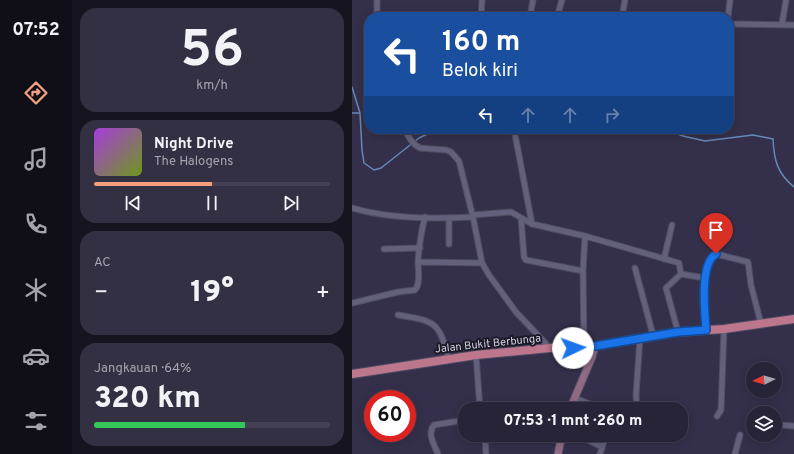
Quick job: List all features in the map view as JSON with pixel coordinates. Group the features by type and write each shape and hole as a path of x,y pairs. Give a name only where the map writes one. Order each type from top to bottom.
{"main road":[{"name":"Jalan Bukit Berbunga","path":"352,374 476,355 550,348 595,346 653,335 724,329 794,319"}],"street":[{"path":"377,0 377,12"},
{"path":"481,12 482,0"},
{"path":"531,12 533,0"},
{"path":"558,12 562,0"},
{"path":"623,12 625,0"},
{"path":"729,12 730,0"},
{"path":"782,24 786,0"},
{"path":"734,24 794,25"},
{"path":"407,134 416,146 420,148 446,150 451,152 459,161 473,216 482,263 516,312 550,348"},
{"path":"515,134 532,224"},
{"path":"352,208 372,214 449,218 510,212 532,224 585,236 679,263 681,274"},
{"path":"352,303 398,292 415,290 418,284 418,262 425,217"},
{"path":"449,218 449,244"},
{"path":"521,218 524,257 526,260 584,271"},
{"path":"664,259 672,225"},
{"path":"584,347 585,236"},
{"path":"384,249 420,248"},
{"path":"706,330 705,278 708,266 715,254 747,262 761,324"},
{"path":"418,262 482,263"},
{"path":"636,268 653,335"},
{"path":"681,274 705,278"},
{"path":"678,332 666,288 681,274"},
{"path":"398,315 427,321 438,328 444,338 448,359"},
{"path":"717,416 721,410 724,329"},
{"path":"636,402 640,338"},
{"path":"573,402 595,346"},
{"path":"476,355 479,402"},
{"path":"575,398 585,402"},
{"path":"438,454 431,436 431,431 434,425 458,421"},
{"path":"782,424 794,426"},
{"path":"735,454 740,435"},
{"path":"485,442 486,454"},
{"path":"558,454 561,442"},
{"path":"592,442 602,447"},
{"path":"600,454 604,442"}],"waterway":[{"path":"352,87 360,113 364,163 374,170 381,168 419,138 427,134"},
{"path":"352,113 360,113"},
{"path":"678,134 705,141 753,135 773,139 774,153 780,171 788,182 794,187"}],"route":[{"path":"573,348 595,346 653,335 706,330 704,308 705,278 708,266 713,256 716,254"}]}
